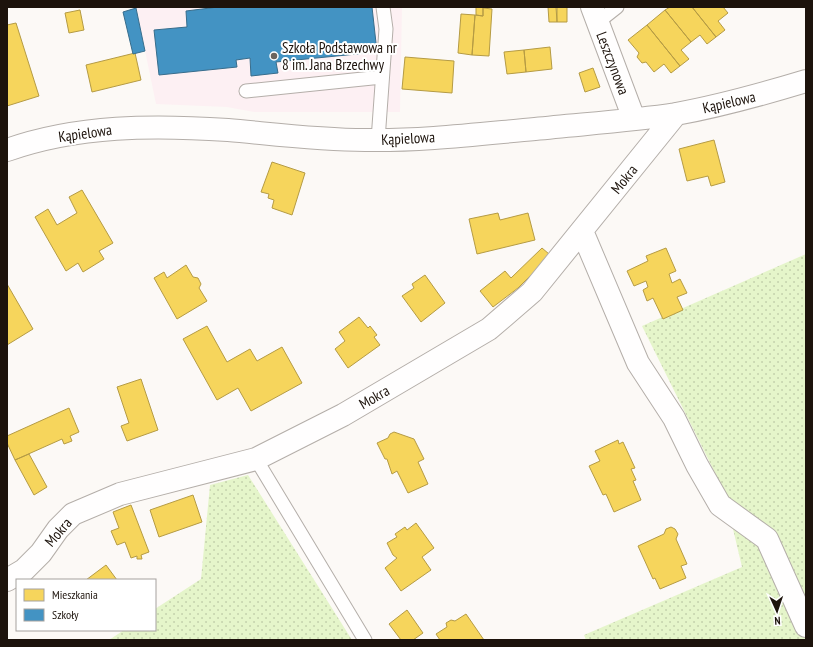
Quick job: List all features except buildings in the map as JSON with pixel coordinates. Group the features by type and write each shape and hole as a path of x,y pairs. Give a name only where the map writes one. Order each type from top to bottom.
{"street":[{"name":"Leszczynowa","path":"595,15 634,119"},
{"name":"Kąpielowa","path":"7,150 21,145 93,129 156,128 225,130 324,139 378,140 501,132 676,114 712,107 806,82"},
{"name":"Mokra","path":"7,580 24,570 58,529 73,514 120,494 256,459 343,415 489,329 526,298 676,114"},
{"path":"582,231 638,363 674,418 697,465 720,504 768,539 806,626"}],"lane":[{"path":"378,140 386,29 383,7"},
{"path":"595,15 617,7"},
{"path":"246,91 382,77"},
{"path":"256,459 365,640"}],"shaded area":[{"name":"Szkoła Podstawowa nr 8 im. Jana Brzechwy","path":"136,7 402,7 400,112 254,112 227,107 156,104"}],"green space":[{"path":"806,254 806,640 586,640 584,635 742,567 724,491 642,326"},
{"path":"248,475 352,640 109,640 122,631 156,631 156,608 201,579 210,485"}],"place":[{"name":"Szkoła Podstawowa nr 8 im. Jana Brzechwy","path":"274,56"}]}
